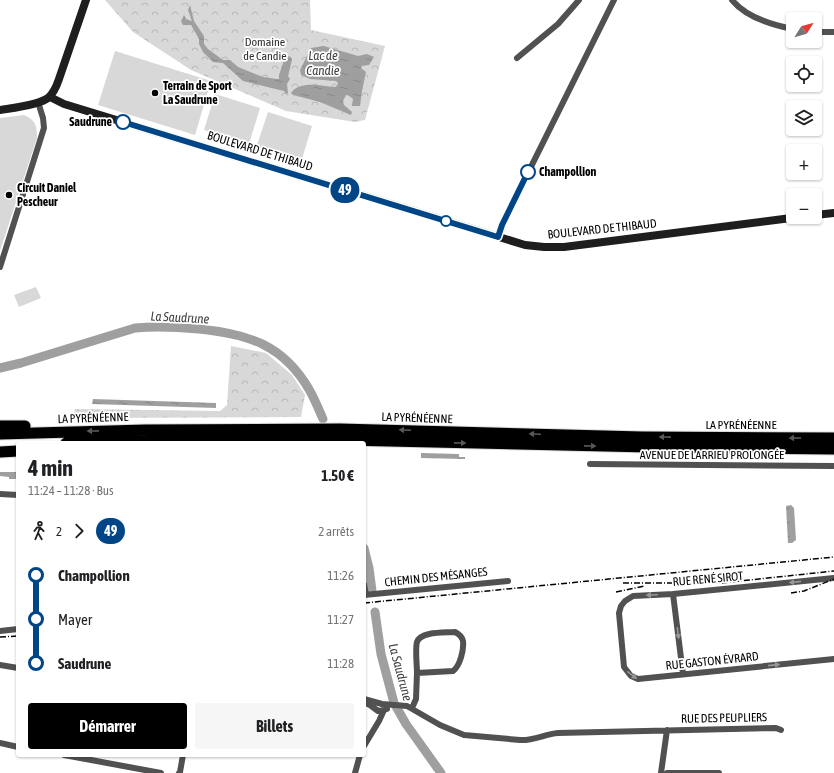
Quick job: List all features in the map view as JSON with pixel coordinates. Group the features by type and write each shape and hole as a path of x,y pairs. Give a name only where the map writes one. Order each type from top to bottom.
{"highway":[{"path":"0,426 64,426 76,431"},
{"name":"LA PYRÉNÉENNE","path":"0,434 76,431 340,429 657,437 834,438"},
{"name":"LA PYRÉNÉENNE","path":"250,441 345,440 648,447 834,448"},
{"path":"0,445 16,444"},
{"path":"0,452 16,451"}],"street":[{"path":"0,110 38,102 50,97 60,79 86,0"},
{"path":"517,58 558,24 579,0"},
{"path":"732,0 735,4 757,19 776,26 786,28"},
{"path":"498,237 508,213 612,1"},
{"path":"822,32 834,32"},
{"name":"BOULEVARD DE THIBAUD","path":"50,97 72,106 525,245 564,247 786,219"},
{"path":"0,267 44,128 43,118 38,102"},
{"path":"822,214 834,213"},
{"name":"AVENUE DE LARRIEU PROLONGÉE","path":"590,464 834,466"},
{"path":"0,494 16,495"},
{"name":"RUE RENÉ SIROT","path":"622,640 619,613 621,606 628,598 633,596 673,594 834,578"},
{"name":"CHEMIN DES MÉSANGES","path":"366,595 508,581"},
{"path":"673,594 683,674"},
{"path":"0,631 16,629"},
{"path":"412,708 416,699 417,642 424,634 455,632 460,634 463,641 460,662 457,668 453,671 417,673"},
{"name":"RUE GASTON ÉVRARD","path":"622,640 624,667 631,676 638,680 834,659"},
{"path":"0,665 16,668"},
{"path":"366,702 381,708 379,721 366,742"},
{"name":"RUE DES PEUPLIERS","path":"381,708 400,705 412,708 440,725 464,735 528,740 550,734 776,728 781,730"},
{"path":"661,773 667,730"},
{"path":"0,743 16,746"},
{"path":"75,757 161,773"},
{"path":"179,773 183,757"},
{"path":"355,773 359,757"},
{"path":"667,773 719,773"}],"green space":[{"name":"Domaine de Candie","path":"105,0 310,0 311,30 385,46 365,120 355,122 286,111 191,70 133,32"},
{"name":"Terrain de Sport La Saudrune","path":"115,51 211,81 195,135 98,105"},
{"path":"215,94 260,108 249,144 204,130"},
{"path":"268,112 312,126 301,162 256,148"},
{"name":"Circuit Daniel Pescheur","path":"24,115 31,119 35,124 37,138 0,251 0,118"},
{"path":"36,287 41,298 19,307 14,295"},
{"path":"231,346 266,353 292,375 305,395 301,417 72,418 75,409 220,411 227,405"}],"water":[{"path":"190,5 194,21 204,36 204,44 208,49 223,60 230,60 238,67 263,77 279,79 285,57 291,57 292,60 288,76 290,79 287,84 288,93 286,94 284,91 243,81 223,63 213,62 203,52 199,44 199,39 191,25 183,25 181,21 184,15 186,19 192,21 188,10"},
{"name":"Lac de Candie","path":"324,46 358,56 367,54 374,57 369,65 362,66 361,68 366,72 360,106 352,106 353,99 348,95 346,95 343,101 344,105 352,112 351,115 320,102 293,95 291,93 300,86 305,85 335,87 338,85 336,81 310,79 301,75 300,70 311,48"},
{"path":"93,399 216,403 216,408 92,404"},
{"path":"421,453 459,454 459,457 465,457 465,459 421,458"},
{"path":"0,472 16,472 16,479 9,479 9,477 0,476"},
{"path":"791,505 794,508 796,540 792,543 788,543 786,506"}],"waterway":[{"name":"La Saudrune","path":"0,368 135,328 175,327 217,331 234,334 249,339 277,352 300,375 312,394 323,419"},
{"name":"La Saudrune","path":"366,556 372,591"},
{"name":"La Saudrune","path":"375,612 381,654 394,703 406,724 441,773"}],"railway":[{"path":"366,603 834,557"},
{"path":"623,583 721,583 834,571"},
{"path":"791,593 804,591 834,579"},
{"path":"616,592 645,586"},
{"path":"0,637 16,636"}],"bus line":[{"name":"49","path":"123,122 498,237 502,225 528,172"}],"place":[{"name":"Terrain de Sport La Saudrune","path":"155,93"},
{"name":"Saudrune","path":"123,122"},
{"name":"Champollion","path":"528,172"},
{"name":"Circuit Daniel Pescheur","path":"9,195"}]}
